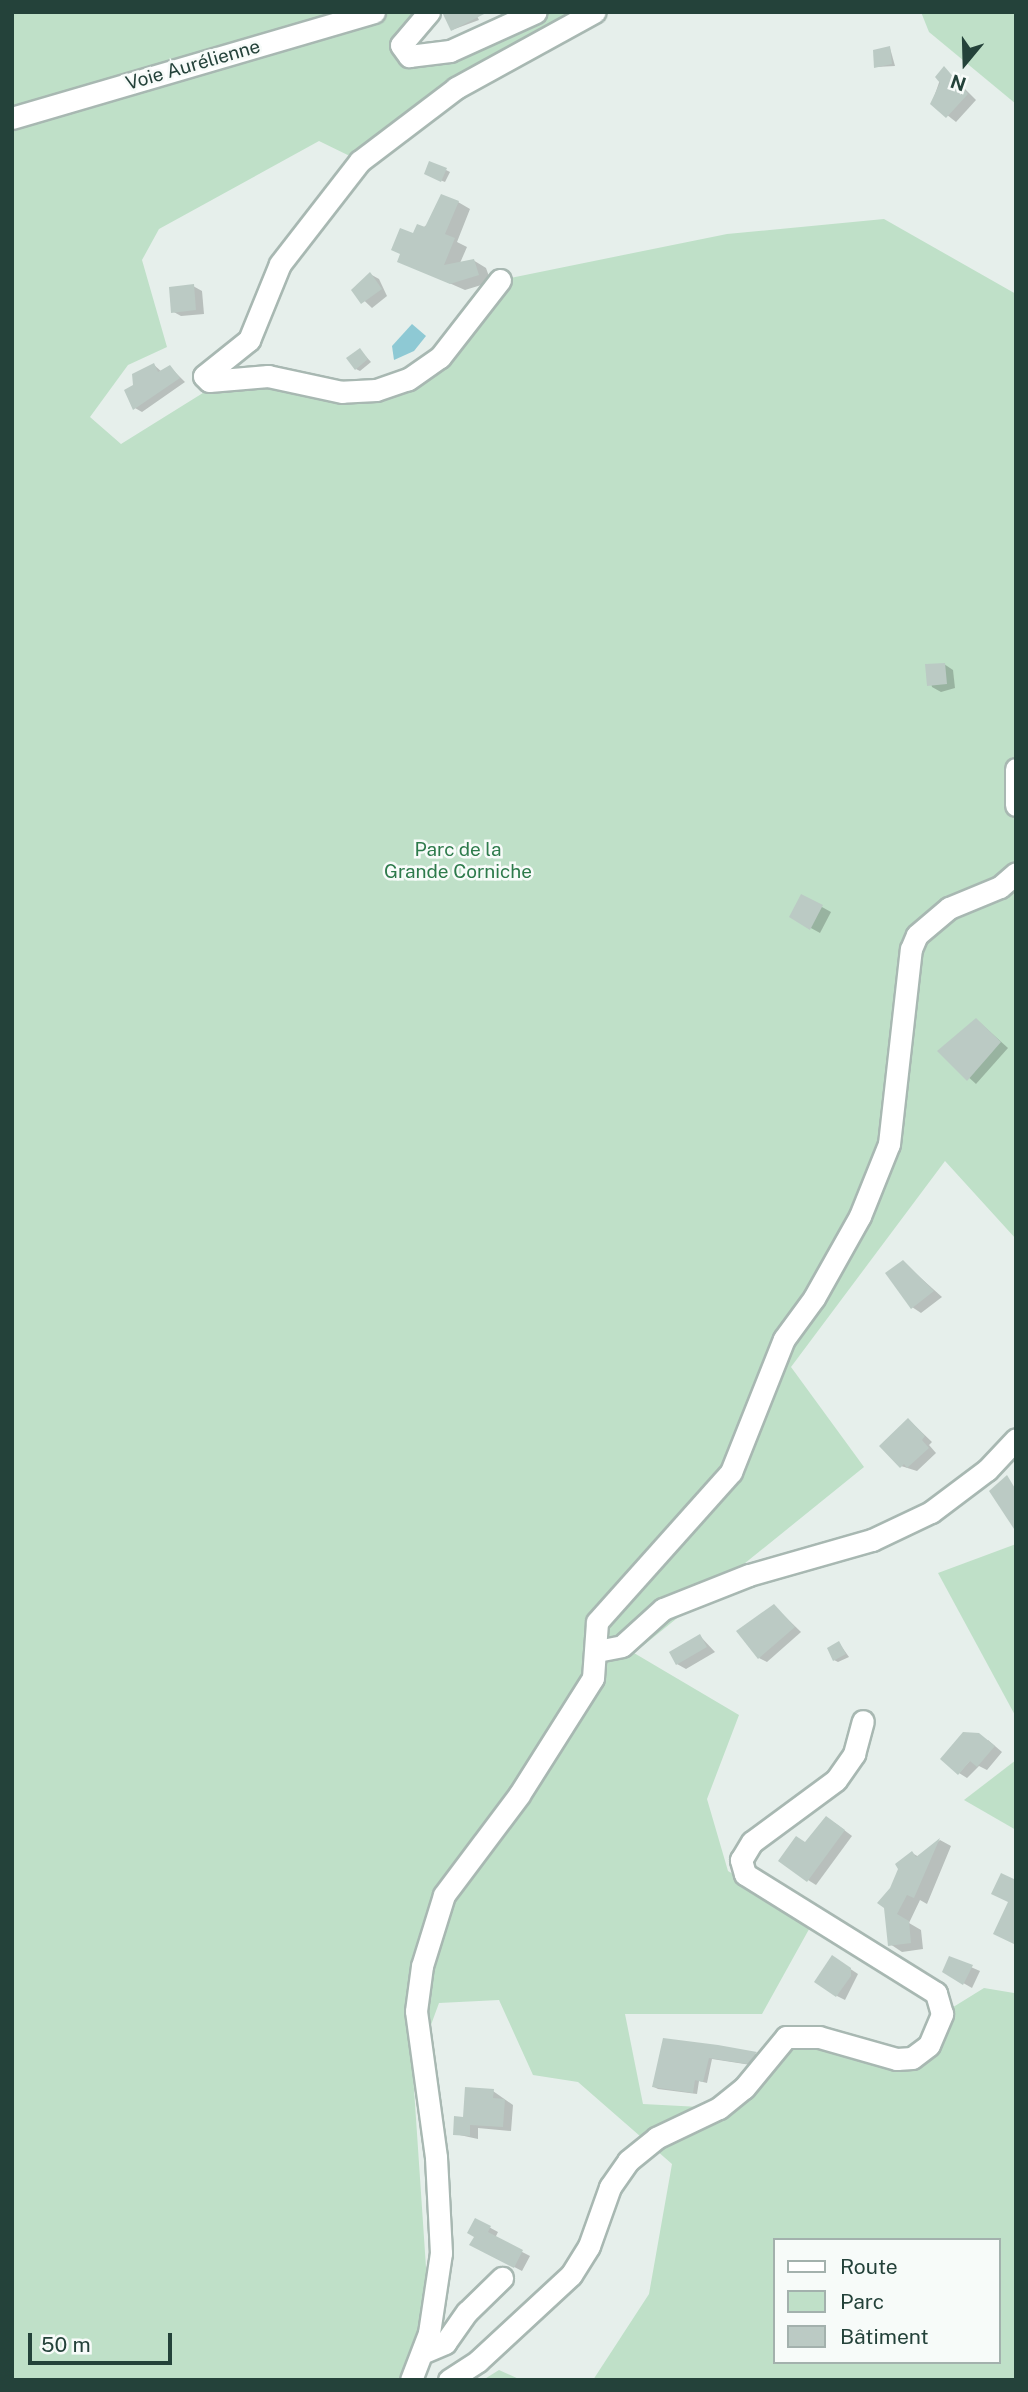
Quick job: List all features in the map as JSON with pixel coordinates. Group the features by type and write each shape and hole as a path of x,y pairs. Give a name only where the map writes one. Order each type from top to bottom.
{"street":[{"name":"Voie Aurélienne","path":"12,117 374,12"},
{"path":"429,12 401,46 409,56 450,51 536,12"},
{"path":"500,280 440,357 408,379 376,390 342,392 268,376 209,381 204,376 249,340 271,278 360,161 456,88 594,12"},
{"path":"1015,776 1016,805"},
{"path":"411,2380 424,2352 441,2253 436,2157 416,2011 422,1966 444,1895 519,1795 593,1678 597,1651 592,1633 597,1622 731,1472 784,1339 814,1298 872,1193 889,1143 911,948 917,935 949,908 1000,887 1016,873"},
{"path":"597,1651 622,1646 663,1609 749,1576 872,1540 930,1512 987,1470 1016,1439"},
{"path":"449,2380 478,2361 571,2274 589,2246 611,2187 628,2161 656,2138 719,2108 744,2088 786,2037 819,2036 897,2060 912,2058 929,2045 942,2014 936,1993 744,1874 741,1860 752,1842 836,1780 854,1754 863,1721"},
{"path":"424,2352 445,2343 467,2312 502,2278"}],"green space":[{"name":"Parc de la Grande Corniche","path":"12,12 429,12 409,56 536,12 594,12 360,161 319,141 159,229 142,260 167,347 128,365 90,417 121,444 227,378 314,385 408,379 500,280 727,234 884,219 1016,294 1016,1239 945,1161 791,1367 864,1467 634,1653 739,1715 707,1799 728,1871 813,1922 762,2014 625,2014 643,2104 719,2108 786,2037 912,2058 942,2014 984,1988 1014,1993 1016,2380 593,2380 649,2294 672,2164 578,2082 533,2075 499,2000 439,2003 413,2074 428,2297 410,2380 12,2380"},
{"path":"921,12 1016,12 1016,104 929,32"},
{"path":"1016,1544 1016,1717 938,1573"},
{"path":"1016,1760 1016,1830 964,1800"},
{"path":"499,2370 521,2380 483,2380"}],"water":[{"path":"412,324 426,336 414,351 394,360 392,346"}],"building":[{"path":"442,12 488,12 451,31"},
{"path":"890,46 892,64 874,68 873,50"},
{"path":"944,66 968,94 946,118 930,104 940,83 935,77"},
{"path":"429,161 447,168 441,182 424,174"},
{"path":"441,194 459,201 445,234 455,238 444,265 474,259 479,275 450,284 397,262 400,254 391,250 400,228 413,233 417,224 425,227"},
{"path":"370,272 382,289 361,304 351,290"},
{"path":"194,284 196,310 171,313 169,287"},
{"path":"360,348 368,359 355,370 346,358"},
{"path":"154,363 158,372 170,365 180,378 133,410 124,390 133,385 132,374"},
{"path":"945,663 947,684 927,686 925,664"},
{"path":"801,894 823,905 810,930 789,917"},
{"path":"976,1018 1001,1042 967,1081 937,1051"},
{"path":"903,1260 934,1291 911,1309 885,1273"},
{"path":"908,1418 925,1436 922,1440 929,1448 907,1468 904,1464 900,1468 879,1446"},
{"path":"1007,1475 1016,1490 1016,1532 989,1491"},
{"path":"774,1604 795,1627 758,1659 736,1631"},
{"path":"700,1634 707,1647 676,1665 669,1652"},
{"path":"839,1641 846,1654 833,1661 827,1648"},
{"path":"963,1732 979,1733 995,1746 977,1767 970,1761 958,1775 940,1759"},
{"path":"826,1816 845,1830 807,1882 778,1861 796,1836 805,1842"},
{"path":"940,1838 914,1898 907,1895 897,1914 909,1921 911,1943 888,1946 884,1908 877,1903 890,1888 898,1869 895,1864 912,1851 916,1857"},
{"path":"1001,1873 1016,1880 1016,1945 993,1934 1008,1902 991,1894"},
{"path":"832,1955 851,1968 851,1976 836,1997 814,1982"},
{"path":"949,1956 973,1965 963,1985 942,1972"},
{"path":"663,2038 757,2052 747,2064 709,2058 703,2082 695,2080 693,2093 652,2087"},
{"path":"465,2087 494,2089 493,2098 505,2099 503,2127 470,2125 470,2136 453,2135 454,2116 463,2117"},
{"path":"475,2218 491,2226 488,2232 523,2250 514,2268 469,2245 474,2237 467,2233"}]}
